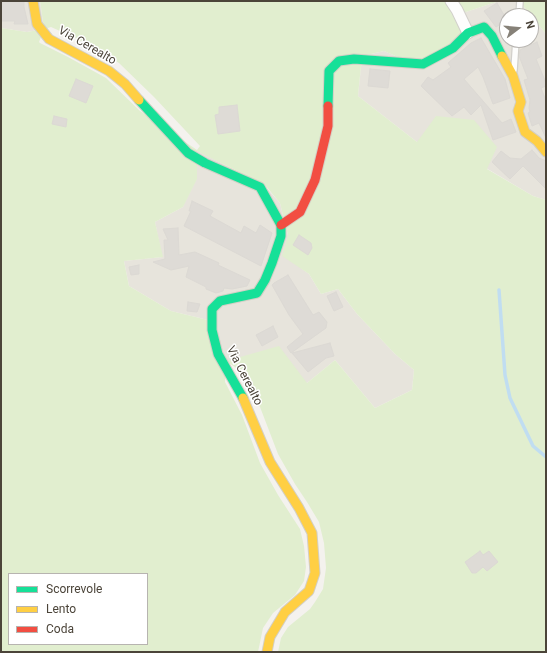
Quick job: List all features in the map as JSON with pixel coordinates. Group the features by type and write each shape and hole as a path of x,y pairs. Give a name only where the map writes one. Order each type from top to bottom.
{"street":[{"name":"Via Cerealto","path":"34,1 37,24 49,39 109,71 125,84 188,153 205,164 260,187 281,225 280,236 272,263 265,280 257,292 220,301 212,309 212,330 218,354 244,400 270,462 312,533 315,573 309,591 285,612 270,637 267,652"},
{"path":"450,1 457,10 468,33"},
{"path":"281,225 300,212 315,180 328,126 329,71 339,61 354,59 423,64 453,48 468,33 484,27 492,36 513,76 521,102 518,111 525,132 546,152"}],"lane":[{"path":"513,76 515,48"}],"shaded area":[{"path":"1,1 40,1 44,29 27,32 1,28"},
{"path":"499,1 519,1 525,8 499,8 499,48 539,48 539,25 546,34 546,200 533,196 486,168 417,142 358,96 362,56 384,51 426,69 460,14"},
{"path":"197,150 264,185 280,203 288,235 301,268 309,274 321,294 338,289 357,314 395,354 414,370 412,390 375,408 335,360 307,383 226,361 212,321 171,311 129,286 124,261 162,257 155,222 183,207"}],"green space":[{"path":"40,1 499,1 460,14 471,32 426,69 384,51 362,56 358,96 417,142 436,116 474,120 497,147 487,169 533,196 546,200 546,652 278,652 281,638 288,627 310,609 323,589 326,568 324,543 319,522 278,454 260,407 242,372 226,361 225,382 242,415 260,463 300,529 304,546 306,567 304,581 295,595 273,613 263,628 258,652 1,652 1,28 27,32 44,29","holes":["51,27 78,39 119,63 154,97 200,146 197,150 140,111 106,78 40,43 39,42 44,29","197,151 265,185 280,203 288,235 282,256 309,274 321,294 338,289 357,314 395,354 414,370 412,390 375,408 335,360 307,383 279,346 226,361 212,321 171,311 129,286 124,261 163,257 155,222 183,207 197,179"]},
{"path":"519,1 546,1 546,34 539,25 539,8 525,8"}],"building":[{"path":"1,1 24,1 28,24 14,24 15,21 1,21"},
{"path":"497,3 500,8 499,25 496,27 484,11"},
{"path":"481,38 505,79 510,98 493,104 478,67 464,79 502,123 511,119 516,132 493,140 481,105 471,115 464,107 452,116 421,86 428,77 433,80 451,67 448,63 471,43"},
{"path":"524,48 539,48 542,56 536,59 546,83 546,86 541,88 546,101 546,138 539,123 532,126 528,113 530,112 530,100 524,80 528,79 519,56 520,50"},
{"path":"370,69 390,71 388,88 368,86"},
{"path":"76,79 93,86 86,103 69,96"},
{"path":"237,105 240,131 218,134 215,115 219,114 219,107"},
{"path":"54,116 67,119 66,127 52,124"},
{"path":"532,150 539,158 546,161 546,189 523,166 510,179 492,162 501,151 510,158 521,159"},
{"path":"192,201 213,211 210,216 241,233 244,226 256,233 260,225 272,233 261,266 184,226 191,211 189,211"},
{"path":"178,228 179,255 195,252 250,280 247,286 232,289 224,288 223,291 216,293 186,277 189,266 171,270 153,262 165,259 164,240 168,240 163,229"},
{"path":"299,235 311,243 312,248 308,255 293,245"},
{"path":"139,265 139,274 131,275 129,267"},
{"path":"288,275 313,315 319,312 327,322 326,328 291,353 287,347 303,334 289,315 272,285"},
{"path":"336,292 343,307 334,311 327,296"},
{"path":"188,302 200,304 197,312 187,311"},
{"path":"273,326 278,337 262,346 256,335"},
{"path":"330,343 334,356 326,358 308,372 292,353"},
{"path":"480,551 483,555 489,551 498,562 487,571 483,567 476,573 472,573 465,562"}],"waterway":[{"path":"499,290 505,375 510,398 533,446 546,457"}],"traffic: fast":[{"path":"328,106 329,71 339,61 354,59 423,64 453,48 468,33 484,27 492,36 502,56"},
{"path":"139,100 188,153 205,163 260,187 281,225 281,236 272,263 265,280 257,293 220,301 212,309 212,330 218,354 243,398"}],"traffic: slow":[{"path":"33,1 37,24 49,39 109,71 125,84 139,100"},
{"path":"502,56 513,76 521,102 518,111 525,132 537,141 546,152"},
{"path":"243,398 270,462 299,508 312,533 315,573 309,591 285,612 270,637 267,652"}],"traffic: jam":[{"path":"281,225 300,212 315,180 328,126 328,106"}]}
